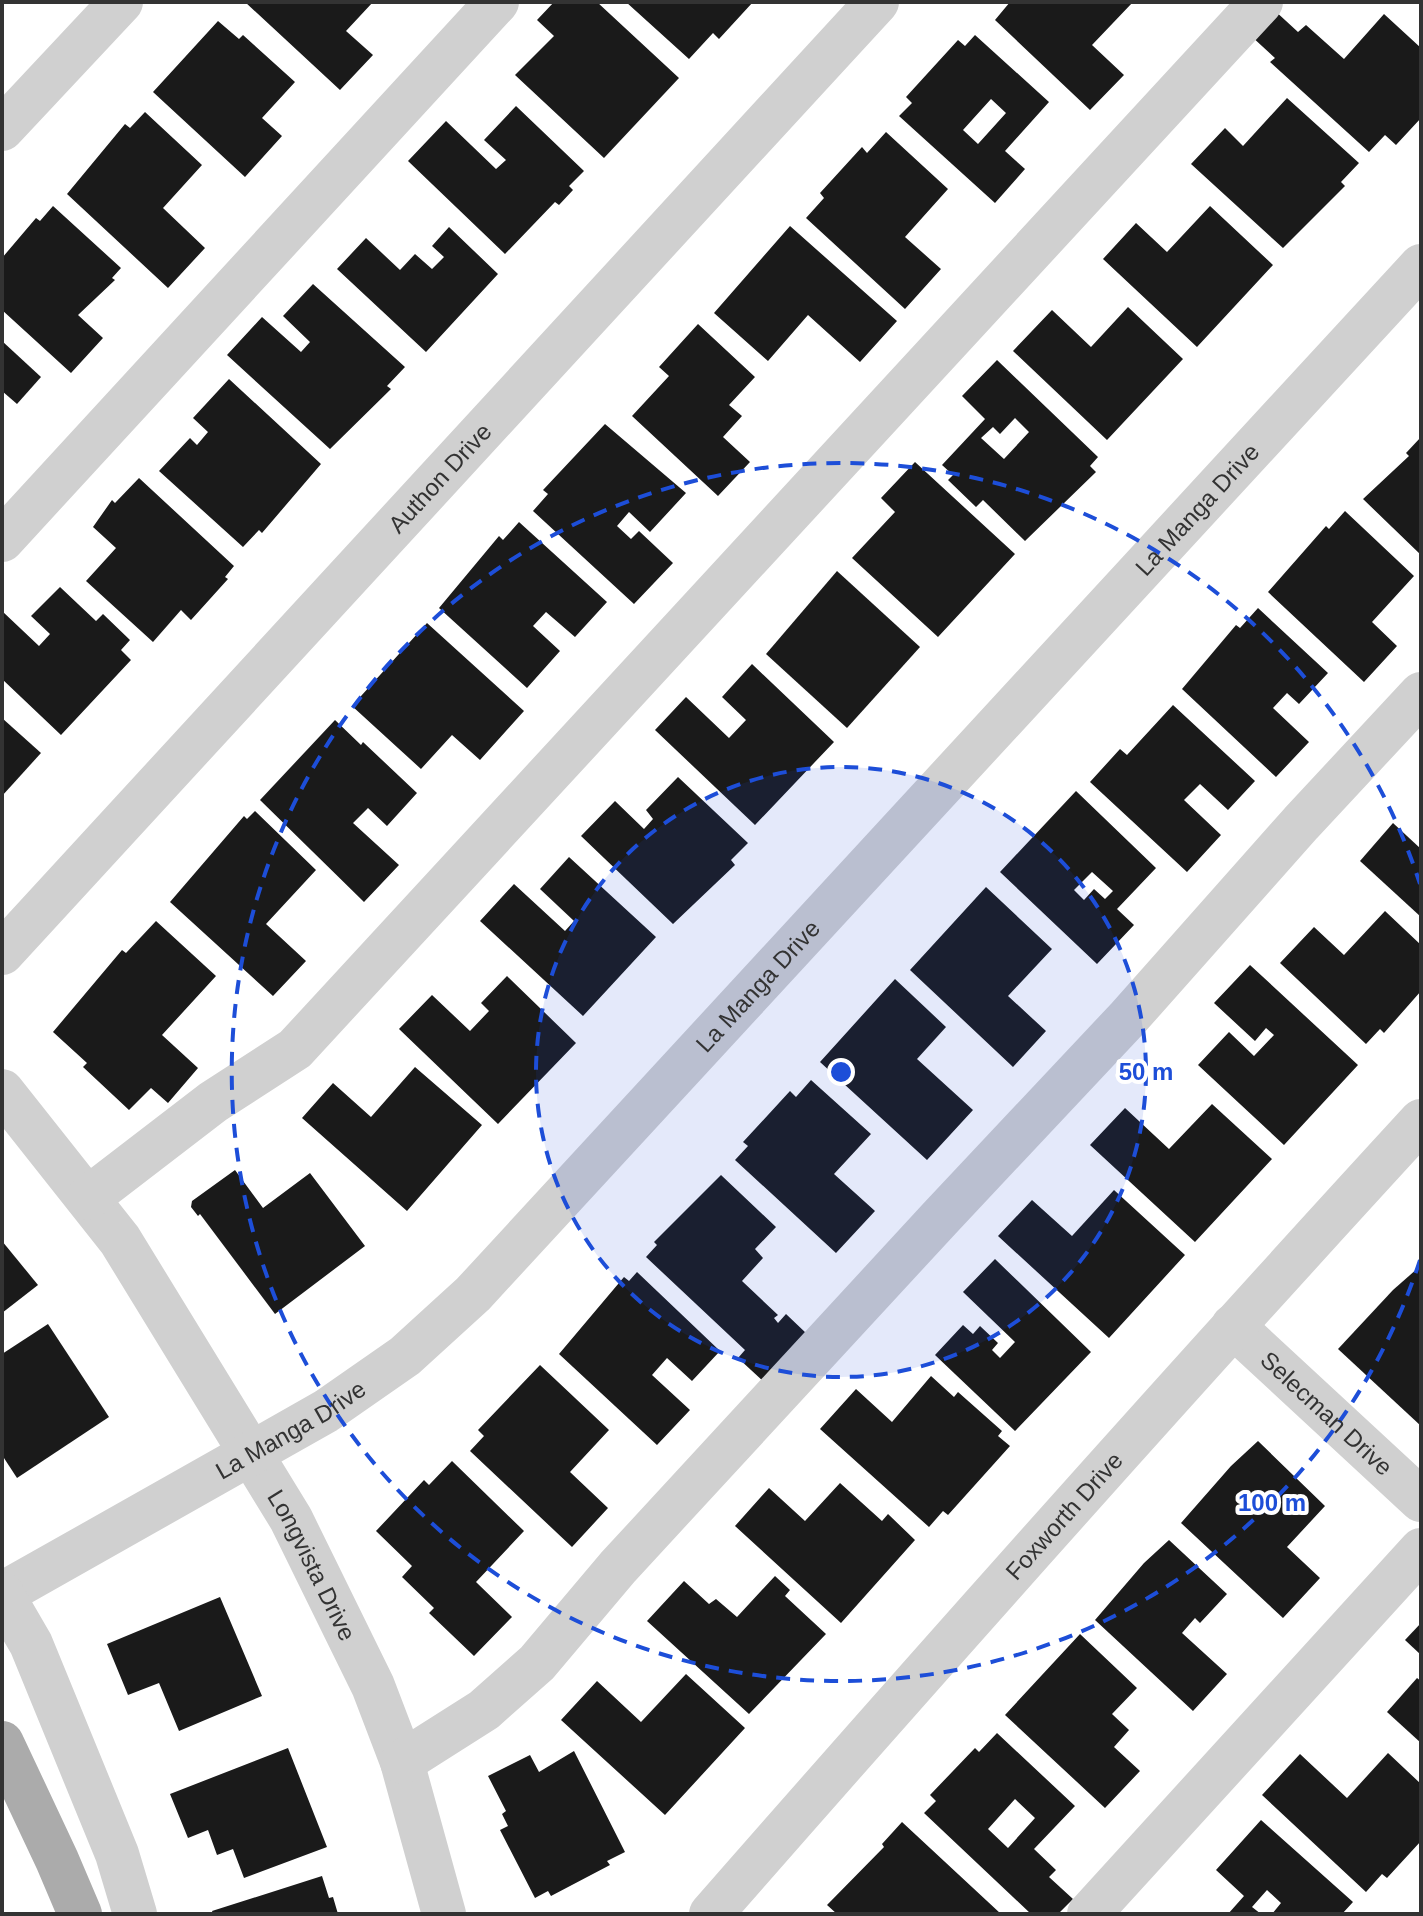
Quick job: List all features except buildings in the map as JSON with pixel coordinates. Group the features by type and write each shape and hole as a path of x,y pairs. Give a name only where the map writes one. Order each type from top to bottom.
{"main road":[{"path":"2,1743 80,1914"}],"street":[{"path":"2,129 121,2"},
{"path":"2,540 497,2"},
{"name":"Authon Drive","path":"2,953 877,2"},
{"path":"88,1198 213,1102 295,1049 1261,2"},
{"name":"La Manga Drive","path":"2,1594 326,1411 405,1356 473,1294 1421,266"},
{"path":"402,1762 484,1710 537,1663 618,1567 1127,1019 1301,823 1421,694"},
{"name":"Longvista Drive","path":"2,1091 120,1240 291,1519 373,1686 402,1762 444,1914"},
{"name":"Foxworth Drive","path":"711,1914 913,1682 1421,1121"},
{"name":"Selecman Drive","path":"1233,1326 1421,1500"},
{"path":"1089,1914 1421,1550"},
{"path":"2,1594 31,1644 48,1684 117,1854 135,1914"}]}
